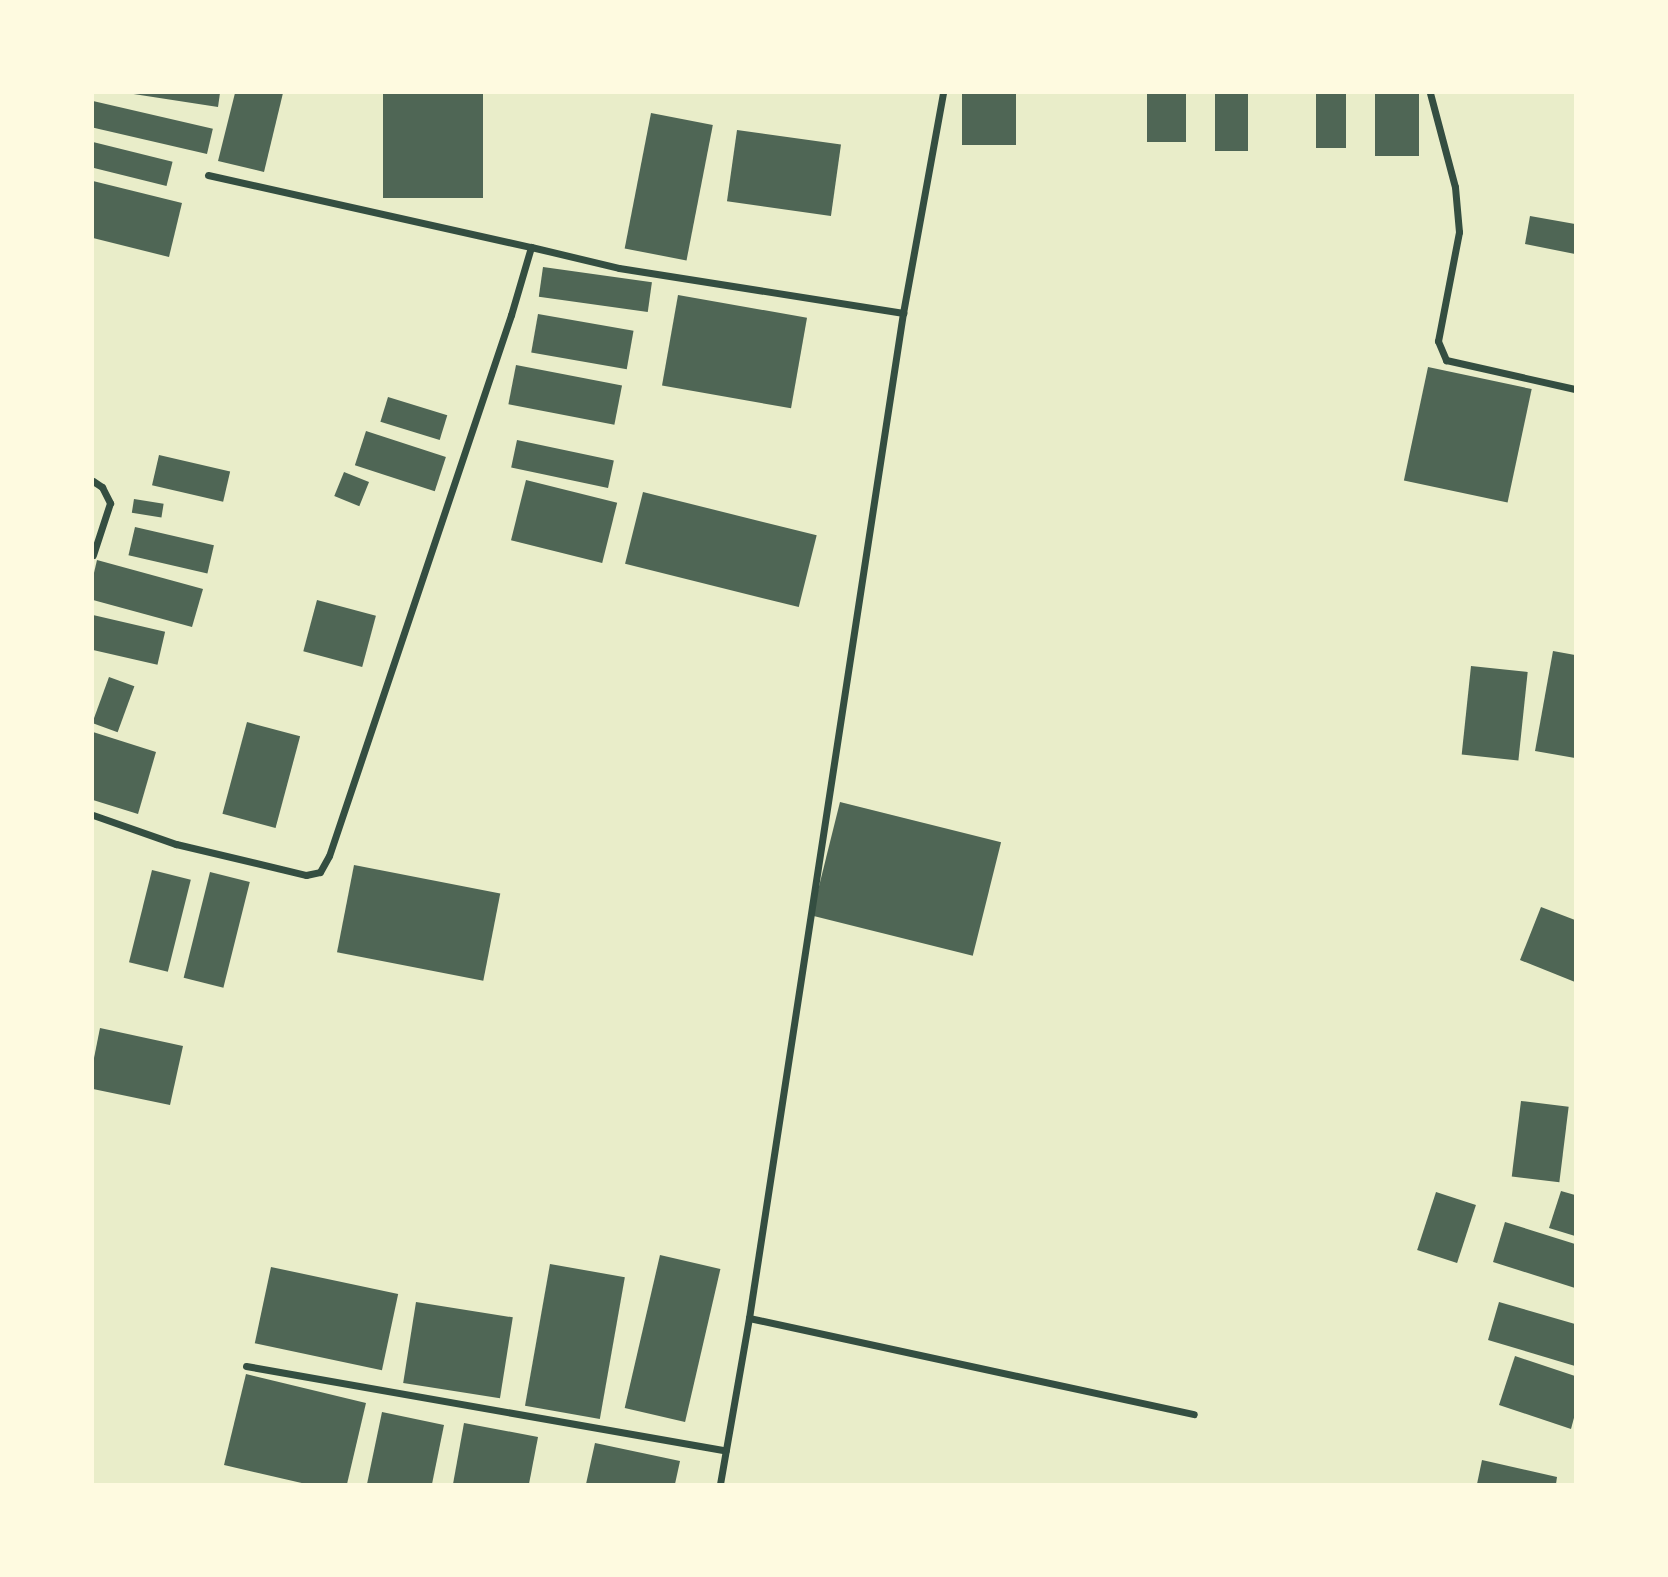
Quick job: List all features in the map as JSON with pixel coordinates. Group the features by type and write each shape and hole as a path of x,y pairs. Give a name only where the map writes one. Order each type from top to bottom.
{"street":[{"path":"720,1484 749,1318 903,313 943,93"},
{"path":"1430,93 1455,187 1459,232 1438,341 1446,360 1575,389"},
{"path":"208,176 619,268 903,313"},
{"path":"93,815 176,844 306,875 320,872 329,856 511,316 531,247"},
{"path":"93,481 102,487 110,503 93,555"},
{"path":"749,1318 1194,1414"},
{"path":"246,1366 726,1451"}],"building":[{"path":"127,93 220,93 218,107"},
{"path":"235,93 283,93 264,172 218,161"},
{"path":"383,93 483,93 483,198 383,198"},
{"path":"962,93 1016,93 1016,145 962,145"},
{"path":"1147,93 1186,93 1186,142 1147,142"},
{"path":"1215,93 1248,93 1248,151 1215,151"},
{"path":"1316,93 1346,93 1346,148 1316,148"},
{"path":"1375,93 1419,93 1419,156 1375,156"},
{"path":"93,101 213,129 207,154 93,128"},
{"path":"651,113 713,125 687,260 625,248"},
{"path":"737,130 841,145 831,216 727,201"},
{"path":"93,142 173,162 167,186 93,168"},
{"path":"93,181 182,203 169,257 93,238"},
{"path":"1530,216 1575,224 1575,254 1525,244"},
{"path":"543,267 652,282 648,312 539,297"},
{"path":"678,295 807,318 791,408 662,386"},
{"path":"538,314 634,331 627,369 531,352"},
{"path":"516,365 622,386 614,425 508,404"},
{"path":"1428,367 1532,389 1508,503 1404,480"},
{"path":"388,397 447,415 440,440 380,422"},
{"path":"366,431 446,457 435,491 355,465"},
{"path":"517,440 614,461 608,488 511,467"},
{"path":"159,455 230,471 223,502 152,485"},
{"path":"344,472 369,482 359,506 334,496"},
{"path":"526,480 617,503 602,563 511,540"},
{"path":"643,492 817,535 799,607 625,564"},
{"path":"134,499 164,504 161,518 132,513"},
{"path":"135,527 214,545 207,573 128,555"},
{"path":"97,560 203,589 192,627 93,600 93,577"},
{"path":"317,600 376,616 362,667 303,651"},
{"path":"93,615 165,632 157,665 93,650"},
{"path":"1553,651 1575,655 1575,758 1535,751"},
{"path":"1471,666 1528,672 1518,760 1462,755"},
{"path":"109,677 134,686 118,732 93,723"},
{"path":"247,722 300,736 276,828 222,814"},
{"path":"93,732 156,752 138,814 93,800"},
{"path":"840,802 1001,842 973,956 812,916"},
{"path":"354,865 500,893 483,981 337,952"},
{"path":"152,870 191,880 168,972 129,962"},
{"path":"210,872 250,882 223,988 184,978"},
{"path":"1541,907 1575,920 1575,982 1520,960"},
{"path":"100,1028 183,1046 170,1105 93,1089 93,1063"},
{"path":"1521,1101 1569,1107 1559,1182 1512,1176"},
{"path":"1561,1191 1575,1195 1575,1236 1549,1228"},
{"path":"1436,1192 1476,1205 1457,1263 1417,1250"},
{"path":"1505,1222 1575,1244 1575,1288 1493,1262"},
{"path":"660,1255 720,1269 685,1422 625,1408"},
{"path":"550,1264 625,1277 600,1419 525,1406"},
{"path":"271,1267 398,1294 382,1370 255,1343"},
{"path":"416,1302 513,1317 500,1398 403,1383"},
{"path":"1499,1302 1575,1324 1575,1366 1488,1340"},
{"path":"1515,1356 1575,1376 1575,1414 1571,1429 1499,1405"},
{"path":"246,1374 366,1403 347,1484 306,1484 224,1465"},
{"path":"382,1412 444,1425 432,1484 367,1484"},
{"path":"464,1423 538,1437 529,1484 453,1484"},
{"path":"595,1443 680,1461 675,1484 586,1484"},
{"path":"1482,1460 1557,1477 1556,1484 1477,1484"}]}
